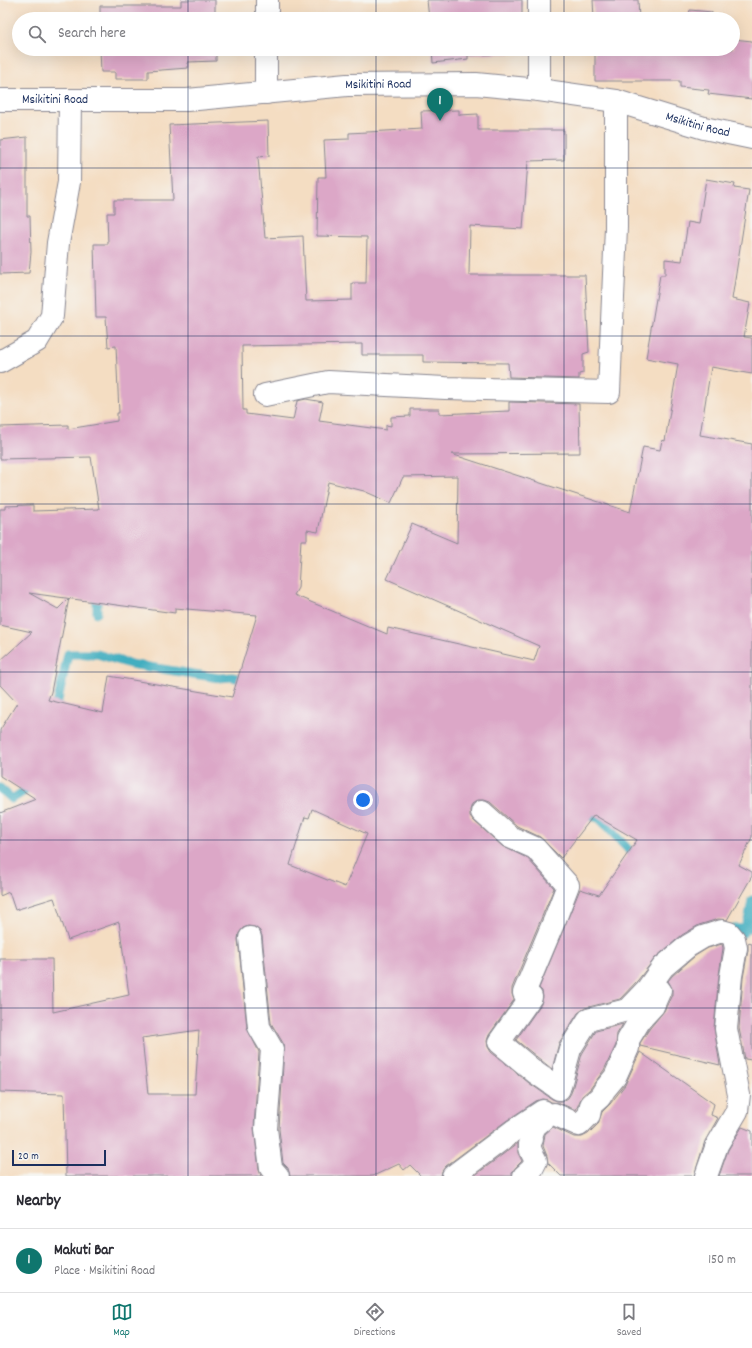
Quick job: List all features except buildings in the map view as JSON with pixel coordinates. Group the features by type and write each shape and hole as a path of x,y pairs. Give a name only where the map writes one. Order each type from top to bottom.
{"street":[{"path":"266,12 267,0"},
{"path":"539,0 539,12"},
{"path":"266,56 266,93"},
{"path":"539,56 539,90"},
{"name":"Msikitini Road","path":"0,100 186,100 347,85 476,84 539,90 616,101 704,128 752,138"},
{"path":"0,362 37,341 52,316 58,242 69,182 70,100"},
{"path":"265,395 328,382 445,388 609,392 616,227 616,101"},
{"path":"482,812 510,837 535,848 568,885 524,993 531,997 499,1042 536,1073 559,1089 570,1049 588,1020 627,1010 648,988 663,967 688,946 702,937 722,931 729,933 734,939 736,948 730,976 730,1002 726,1029 739,1096 737,1112 717,1146 706,1176"},
{"path":"250,938 259,1027 272,1049 266,1129 271,1168 278,1176"},
{"path":"579,1125 589,1115 591,1105 600,1097 615,1076 628,1048 628,1040 640,1020 653,1006 660,990"},
{"path":"453,1176 513,1131 543,1111 551,1108 560,1112 579,1125"},
{"path":"524,1176 532,1169 536,1161 529,1147 535,1126 548,1115 554,1114 579,1125"}],"waterway":[{"path":"97,590 97,613"},
{"path":"55,714 68,654 97,654 130,664 219,678 232,677 250,681"},
{"path":"0,788 12,799 34,785"},
{"path":"582,814 599,818 636,860"},
{"path":"743,933 749,917 752,900"},
{"path":"728,931 733,929 752,928"}],"place":[{"name":"Makuti Bar","path":"440,121"}]}
